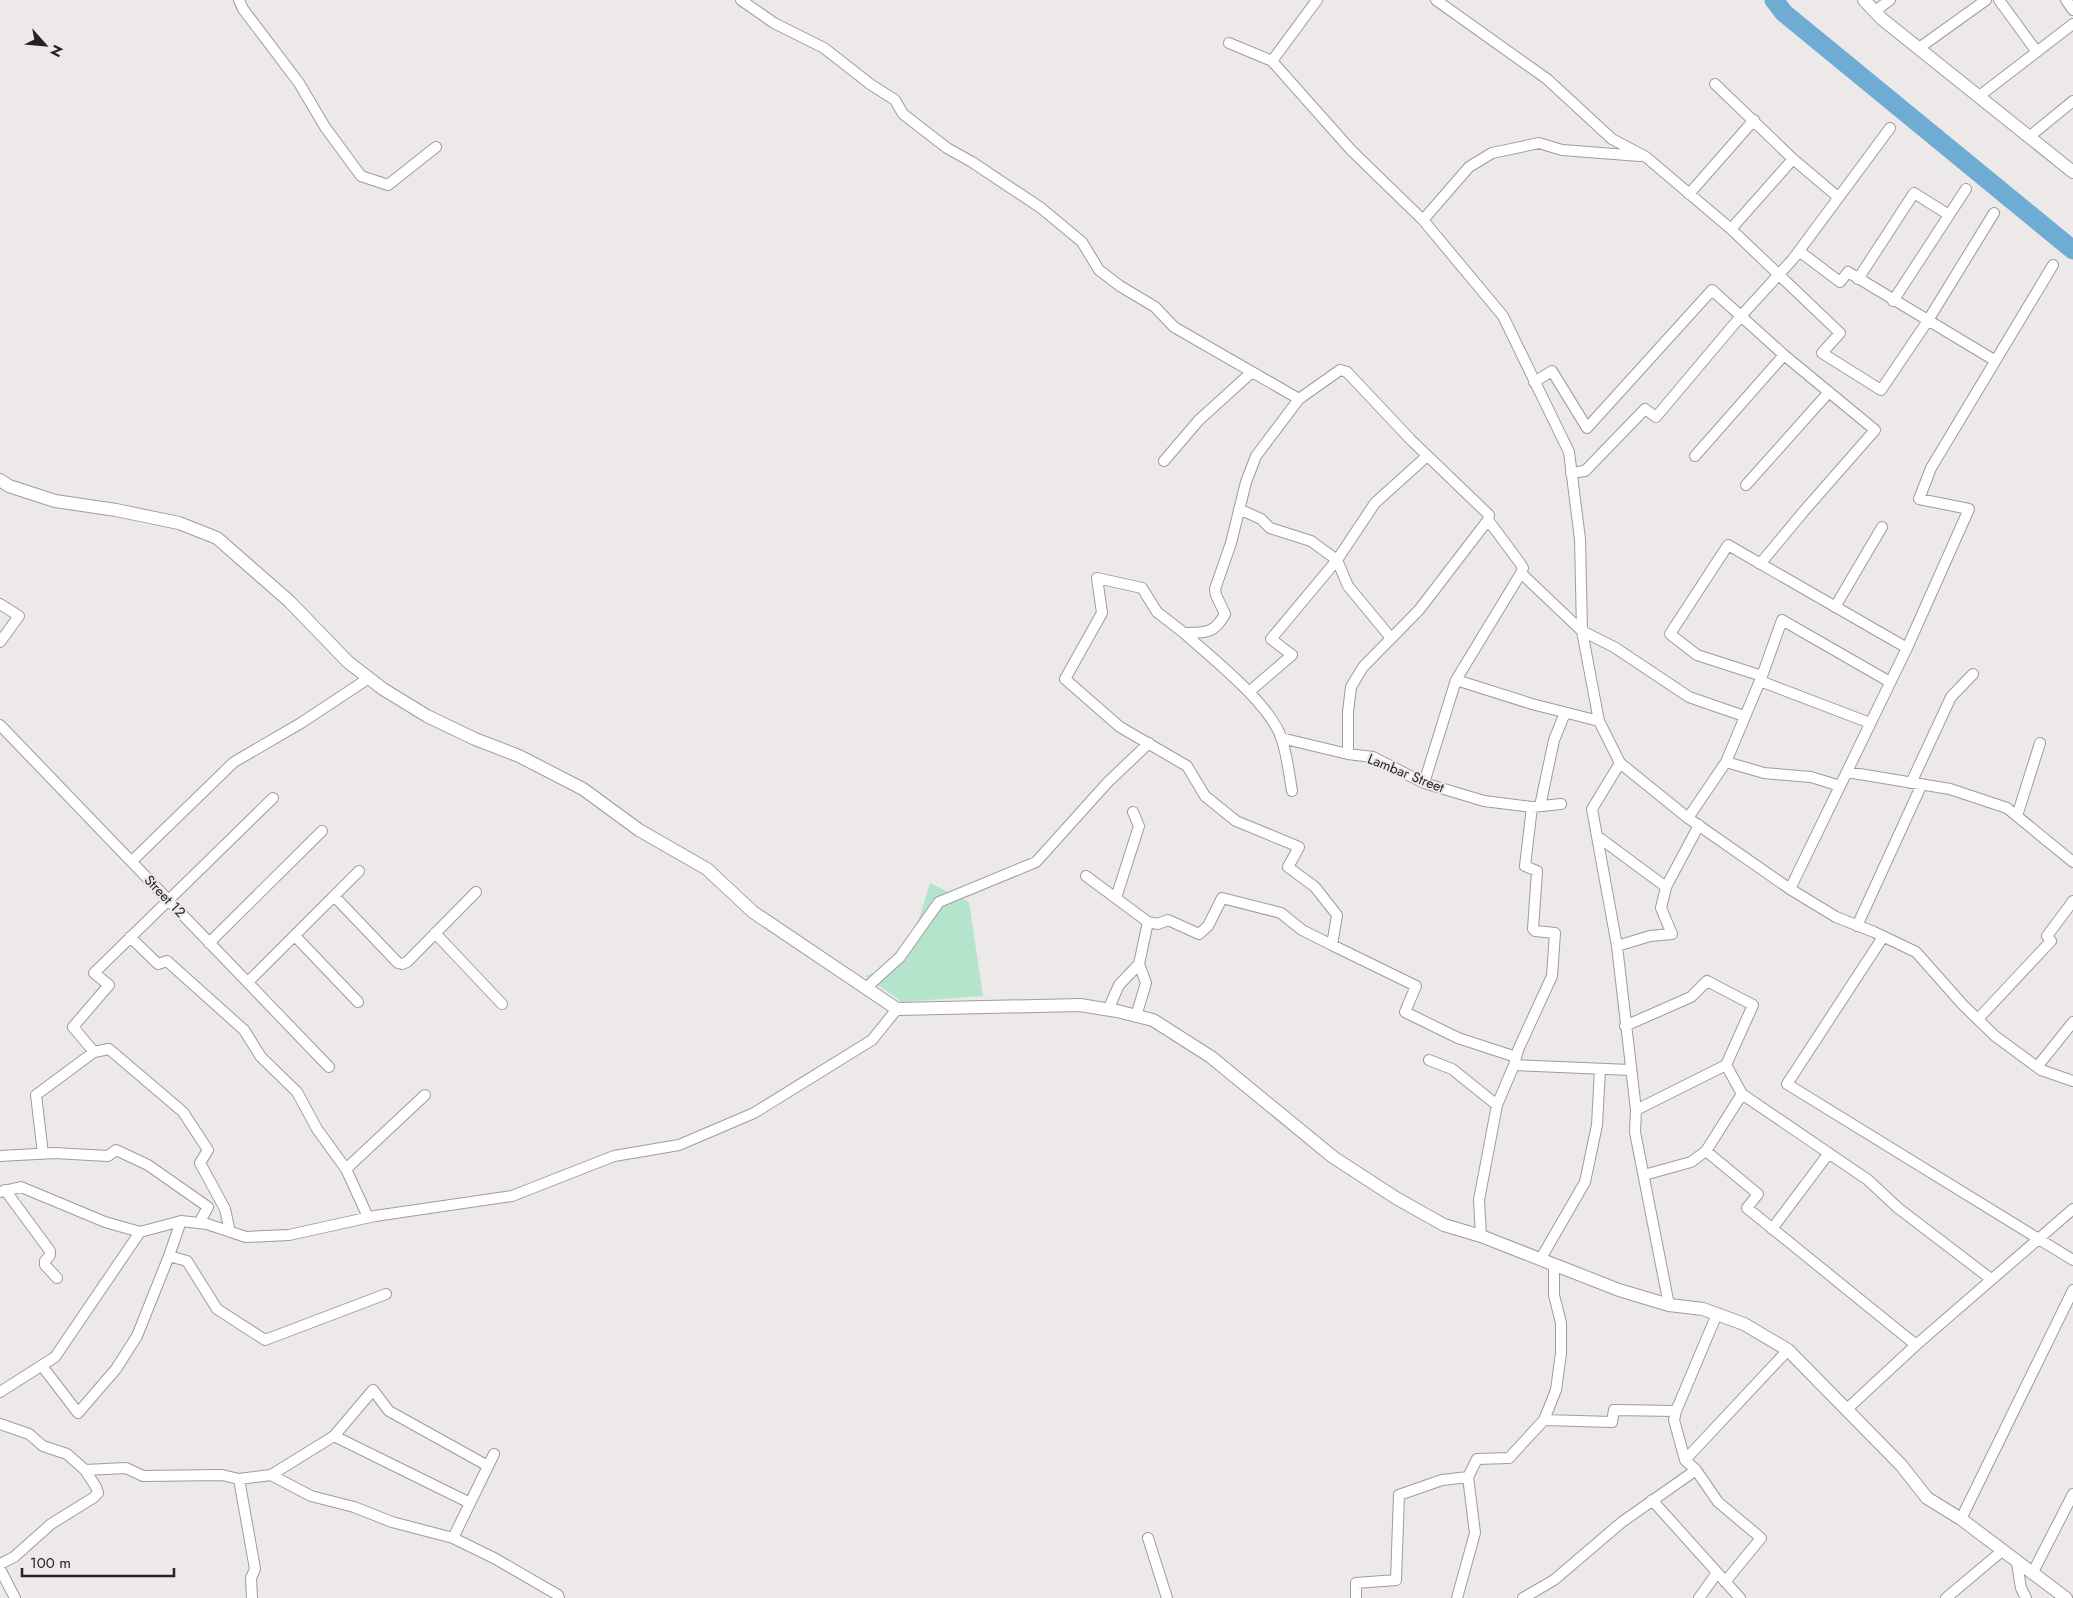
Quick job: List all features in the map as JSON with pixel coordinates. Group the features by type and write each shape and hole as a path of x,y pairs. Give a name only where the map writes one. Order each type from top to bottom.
{"street":[{"path":"239,0 243,9 299,83 325,127 361,176 388,184 436,147"},
{"path":"741,0 774,23 824,48 870,84 895,100 903,114 947,148 972,162 1040,208 1082,242 1099,270 1120,286 1155,307 1174,327 1299,399"},
{"path":"1272,61 1317,0"},
{"path":"1436,0 1547,79 1612,139 1646,156 1731,229 1840,333 1822,353 1881,390 1927,322 1994,213"},
{"path":"1864,0 1978,97 2073,172"},
{"path":"1876,11 1890,0"},
{"path":"1919,48 1986,0"},
{"path":"1999,0 2037,52"},
{"path":"2066,0 2073,10"},
{"path":"1978,97 2073,24"},
{"path":"1229,43 1272,61 1350,150 1423,220 1503,316 1569,452 1580,539 1582,631 1599,721 1620,763 1688,818 1790,889 1836,917 1916,952 1995,1036 2037,1068 2073,1081"},
{"path":"1715,84 1793,159 1838,197"},
{"path":"2029,137 2073,101"},
{"path":"1689,194 1754,120"},
{"path":"1572,474 1585,471 1645,409 1656,417 1741,316 1799,251 1890,128"},
{"path":"1423,220 1469,167 1492,153 1539,143 1562,150 1646,156"},
{"path":"1731,229 1793,159"},
{"path":"1893,300 1966,189"},
{"path":"1858,279 1914,193 1949,215"},
{"path":"1799,251 1840,282 1848,272 1927,322 1994,360"},
{"path":"1790,889 1907,648 1969,509 1919,499 1931,468 1994,360 2053,265"},
{"path":"1534,382 1552,371 1587,428 1712,290 1784,355 1875,430 1804,510 1760,564"},
{"path":"1695,456 1784,355"},
{"path":"1184,633 1208,633 1220,623 1225,614 1215,589 1231,543 1246,482 1256,456 1299,399 1340,370 1347,372 1427,456 1490,515 1419,610 1362,666 1352,687 1348,712 1348,754"},
{"path":"1164,461 1199,420 1252,372"},
{"path":"1746,485 1829,392"},
{"path":"1249,692 1292,655 1271,639 1337,560 1374,503 1427,456"},
{"path":"0,480 10,486 55,501 116,510 179,523 217,538 289,601 348,662 369,678 427,716 519,756 583,788 639,830 707,869 754,912 897,1009 1080,1006 1153,1020 1211,1056 1333,1157 1396,1198 1444,1225 1481,1236 1619,1290 1669,1305 1702,1309 1744,1324 1788,1350 1901,1465 1927,1498 1961,1519 2066,1598"},
{"path":"1239,509 1260,519 1270,528 1311,541 1337,560 1348,586 1391,638"},
{"path":"1424,783 1456,680 1522,573 1520,563 1488,520"},
{"path":"1835,607 1882,527"},
{"path":"1870,723 1697,655 1670,634 1728,545 1907,648"},
{"path":"1522,573 1582,631 1614,648 1689,696 1744,716"},
{"path":"1292,790 1281,738 1276,726 1249,692 1184,633 1157,612 1142,588 1097,578 1102,613 1065,679 1120,728 1187,766 1205,796 1236,821 1299,846 1288,867 1315,886 1337,915 1332,944"},
{"path":"0,604 18,616 0,642"},
{"path":"1688,818 1726,762 1761,679 1782,620 1890,682"},
{"path":"1911,783 1951,697 1973,674"},
{"path":"132,861 234,762 301,723 369,678"},
{"path":"1456,680 1565,713 1599,721"},
{"path":"1481,1236 1479,1200 1497,1105 1554,972 1555,933 1535,931 1533,929 1537,871 1525,866 1536,807 1554,740 1565,713"},
{"name":"Street 12","path":"0,725 329,1067"},
{"name":"Lambar Street","path":"1281,738 1348,754 1373,757 1424,783 1484,801 1536,807 1561,804"},
{"path":"866,988 900,957 939,902 1036,862 1108,782 1149,743"},
{"path":"2017,816 2040,743"},
{"path":"1726,762 1764,773 1811,777 1840,786"},
{"path":"1620,763 1592,809 1617,946 1636,1110 1635,1132 1669,1305"},
{"path":"1847,772 1950,789 2007,808 2072,858"},
{"path":"1857,926 1922,784"},
{"path":"94,1052 73,1027 109,984 94,973 273,798"},
{"path":"1116,898 1139,826 1133,812"},
{"path":"1617,946 1650,936 1672,934 1661,908 1666,887 1698,825"},
{"path":"209,943 322,831"},
{"path":"1597,836 1666,887"},
{"path":"248,982 360,871"},
{"path":"1086,876 1148,922 1158,924 1168,920 1199,934 1208,926 1222,898 1281,913 1302,930 1416,986 1405,1012 1458,1038 1515,1061 1630,1070"},
{"path":"334,896 402,964 407,962 476,892"},
{"path":"1978,1019 2051,941 2047,936 2073,901"},
{"path":"1136,1016 1146,983 1139,964 1148,922"},
{"path":"435,933 502,1004"},
{"path":"294,936 358,1002"},
{"path":"130,937 158,964 167,962 244,1030 261,1057 297,1092 316,1129 346,1169 368,1217"},
{"path":"1883,937 1787,1084 2073,1260"},
{"path":"1108,1010 1118,985 1139,964"},
{"path":"1625,1026 1691,997 1707,981 1753,1005 1726,1065 1636,1110"},
{"path":"57,1278 45,1265 50,1251 3,1191 21,1187 105,1222 140,1232 181,1221 199,1223 246,1236 289,1235 368,1217 512,1196 614,1156 679,1145 754,1113 838,1063 872,1040 897,1009"},
{"path":"2037,1068 2073,1022"},
{"path":"43,1154 36,1096 94,1052 109,1049 183,1112 208,1150 200,1164 225,1209 230,1232"},
{"path":"1429,1060 1452,1070 1497,1105"},
{"path":"1726,1065 1742,1094 1868,1180 1898,1208 1991,1279"},
{"path":"1540,1260 1585,1182 1597,1126 1600,1069"},
{"path":"1644,1175 1691,1162 1706,1151 1742,1094"},
{"path":"346,1169 425,1095"},
{"path":"0,1156 43,1154 108,1156 116,1150 148,1164 208,1207 199,1223"},
{"path":"1706,1151 1758,1194 1747,1208 1916,1345"},
{"path":"1772,1228 1829,1153"},
{"path":"1847,1408 1916,1345 2073,1209"},
{"path":"42,1366 78,1413 116,1370 137,1336 181,1221"},
{"path":"0,1392 55,1358 140,1232"},
{"path":"169,1256 187,1261 217,1309 265,1340 386,1294"},
{"path":"1457,1598 1475,1533 1468,1477 1477,1459 1508,1458 1544,1420 1556,1390 1561,1353 1562,1323 1554,1295 1554,1266"},
{"path":"1961,1519 2073,1290"},
{"path":"1717,1314 1676,1411 1674,1420 1684,1460 1696,1470 1718,1502 1761,1538 1725,1582"},
{"path":"1684,1460 1788,1350"},
{"path":"85,1470 126,1468 143,1476 222,1474 239,1479 271,1475 334,1436 373,1390 389,1411 488,1466"},
{"path":"1544,1420 1612,1422 1614,1410 1676,1411"},
{"path":"0,1424 29,1434 43,1446 67,1454 85,1470 98,1493 50,1524 14,1557 0,1564"},
{"path":"334,1436 470,1503"},
{"path":"453,1538 494,1454"},
{"path":"1523,1598 1537,1595 1622,1522 1696,1470"},
{"path":"271,1475 311,1496 354,1507 392,1522 453,1538 494,1558 558,1595 558,1598"},
{"path":"1356,1598 1356,1583 1396,1580 1398,1494 1442,1480 1468,1477"},
{"path":"239,1479 255,1569 251,1578 252,1598"},
{"path":"2032,1574 2073,1494"},
{"path":"1652,1500 1740,1598"},
{"path":"1148,1538 1167,1598"},
{"path":"1946,1598 2002,1551"},
{"path":"2017,1563 2021,1588 2026,1598"},
{"path":"0,1568 15,1598"},
{"path":"1699,1598 1717,1573"}],"green space":[{"path":"930,883 969,902 983,996 902,1002 865,976 906,960"}],"waterway":[{"path":"1774,0 1784,13 2073,250"}]}
